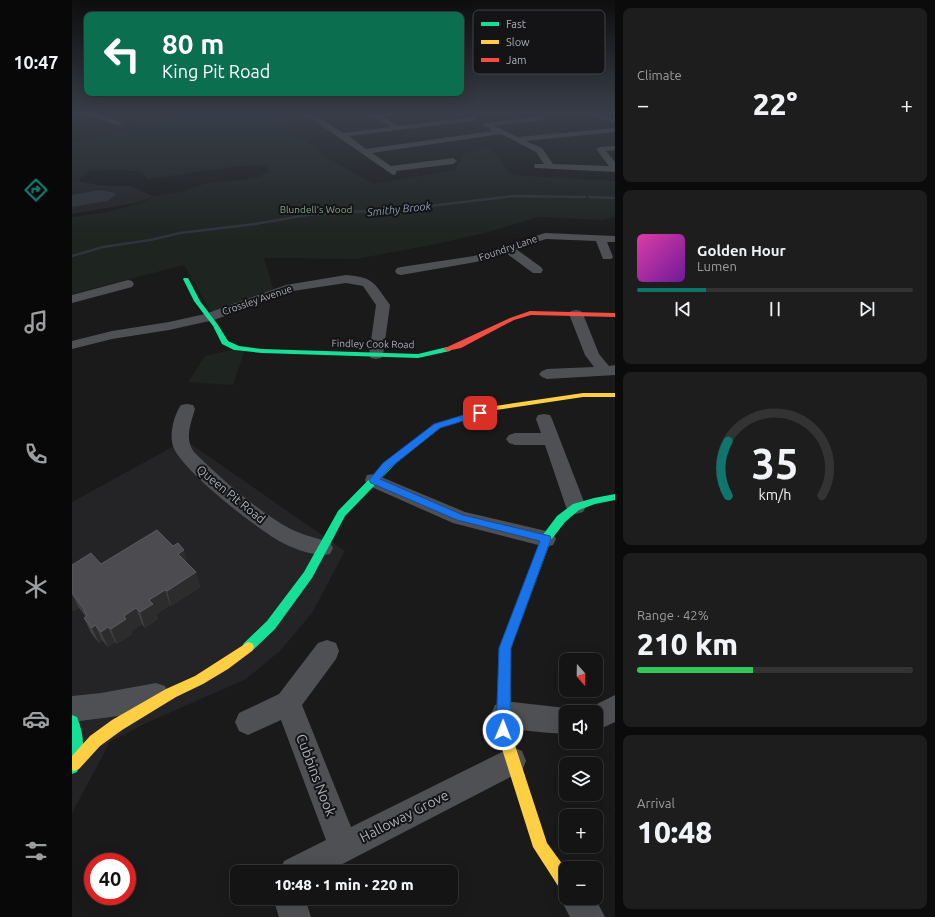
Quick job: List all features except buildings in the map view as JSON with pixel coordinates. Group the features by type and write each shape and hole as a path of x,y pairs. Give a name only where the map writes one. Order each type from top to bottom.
{"street":[{"path":"371,155 391,170 451,162"},
{"path":"543,155 550,167"},
{"path":"604,155 615,169"},
{"path":"537,166 615,169"},
{"name":"Foundry Lane","path":"401,271 476,259 545,236 601,240 615,239"},
{"path":"601,240 607,258"},
{"path":"507,249 518,255 537,270"},
{"name":"Findley Cook Road","path":"186,279 197,301 209,316 225,342 237,348 262,351 376,356 418,356 458,346 518,316 530,313 615,315"},
{"name":"Crossley Avenue","path":"72,345 112,335 169,326 209,316 290,288 346,279 359,280 367,283 383,305 376,356"},
{"path":"72,298 128,284"},
{"path":"576,314 592,355 609,370"},
{"path":"547,374 609,370"},
{"path":"73,765 95,741 116,725 171,693 199,680 224,665 250,645 271,625 308,575 341,514 387,466 437,426 495,408 583,395 615,395"},
{"name":"Queen Pit Road","path":"187,409 182,422 180,440 182,448 194,464 280,533 323,548"},
{"path":"544,419 576,507"},
{"path":"516,439 551,439"},
{"path":"374,480 460,518 546,539"},
{"path":"559,873 541,847 503,730 505,648 546,539 561,519 576,507 594,501 615,497"},
{"path":"248,722 288,703 326,651"},
{"path":"72,709 101,706 135,698 171,693"},
{"name":"Cubbins Nook","path":"288,703 344,847"},
{"path":"603,714 615,708"},
{"path":"504,714 559,720"},
{"path":"72,722 77,730 78,746 73,765"},
{"name":"Halloway Grove","path":"309,865 512,761"},
{"path":"291,905 295,917"},
{"path":"581,905 589,917"}],"shaded area":[{"path":"72,180 99,185 131,186 150,195 156,196 136,203 72,214"},
{"path":"100,190 115,193 116,195 107,201 72,207 72,195"},
{"path":"185,440 345,551 312,613 280,651 246,679 144,724 110,742 72,813 72,502"}],"green space":[{"name":"Blundell's Wood","path":"72,155 323,155 373,184 455,170 464,155 496,155 512,175 615,181 615,217 602,220 538,217 492,231 437,244 356,259 264,258 274,291 211,312 184,265 72,294 72,217 108,212 140,203 156,196 181,192 207,183 258,177 270,171 266,166 252,165 147,179 142,172 121,170 88,171 78,181 72,180"},
{"path":"231,350 244,352 233,385 188,382 205,356"}],"waterway":[{"name":"Smithy Brook","path":"72,256 103,247 150,240 180,233 255,224 307,215 342,212 387,211 515,196 585,197"},
{"name":"Smithy Brook","path":"589,197 615,198"}],"traffic: fast":[{"path":"186,279 197,301 216,326 225,342 237,348 262,351 418,356 447,349"},
{"path":"248,647 271,625 308,575 341,514 387,466 398,457"},
{"path":"504,709 505,648 546,539 561,519 576,507 594,501 615,497"},
{"path":"72,722 77,739 76,756 72,767"}],"traffic: slow":[{"path":"398,457 437,426 495,408 583,395 615,395"},
{"path":"74,764 95,741 117,725 171,693 199,680 224,665 248,647"},
{"path":"504,709 503,730 541,847 559,873"}],"traffic: jam":[{"path":"447,349 458,346 512,319 530,313 615,315"}],"route":[{"path":"480,413 437,426 387,466 374,480 460,518 546,539 505,648 503,730"}]}
